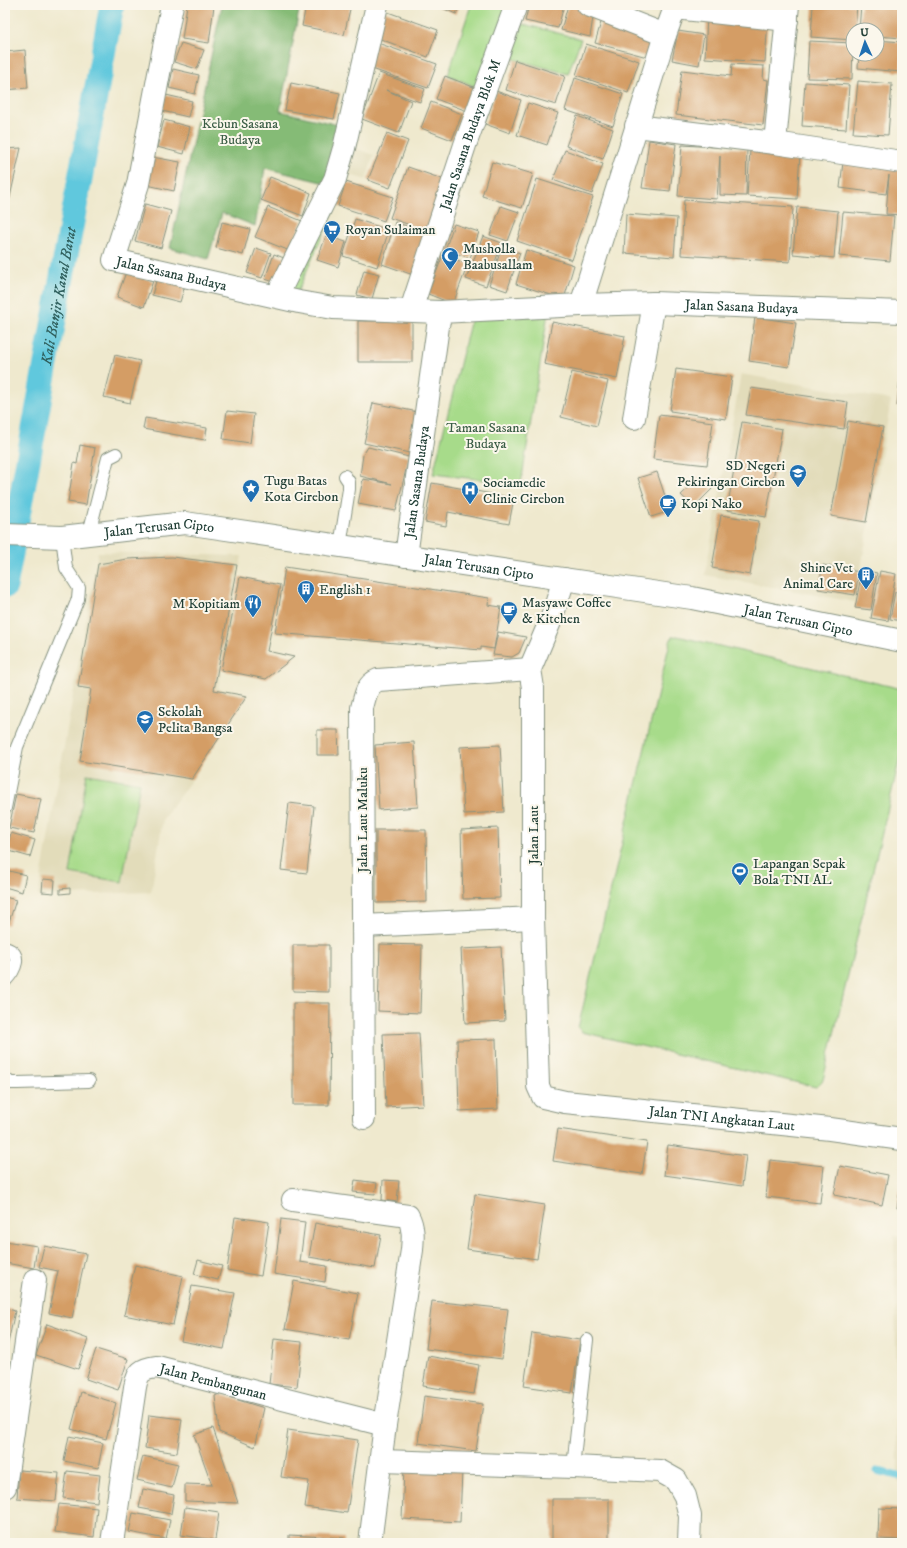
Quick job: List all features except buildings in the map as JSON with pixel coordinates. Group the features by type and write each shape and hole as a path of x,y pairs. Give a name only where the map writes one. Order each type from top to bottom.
{"street":[{"name":"Jalan Sasana Budaya","path":"172,5 138,184 114,260 333,308 440,312 654,303 902,312"},
{"path":"277,296 335,179 344,148 377,5"},
{"name":"Jalan Sasana Budaya Blok M","path":"411,310 465,145 516,5"},
{"path":"588,5 665,35"},
{"path":"581,305 636,126 675,7 787,13 775,143"},
{"path":"636,126 775,143 902,162"},
{"path":"634,418 654,303"},
{"name":"Jalan Sasana Budaya","path":"406,556 440,312"},
{"name":"Jalan Terusan Cipto","path":"5,535 58,537 185,523 692,598 902,641"},
{"path":"530,669 552,617 564,579"},
{"name":"Jalan Laut","path":"530,669 533,688 532,918 538,1086 543,1097"},
{"name":"Jalan Laut Maluku","path":"364,1118 362,708 368,688 373,682 378,680 530,669"},
{"path":"363,926 532,918"},
{"name":"Jalan TNI Angkatan Laut","path":"543,1097 565,1102 830,1129 902,1139"},
{"path":"293,1200 408,1216 414,1231 385,1425 370,1543"},
{"path":"5,1487 35,1280"},
{"name":"Jalan Pembangunan","path":"112,1543 137,1377 147,1368 157,1367 385,1425"},
{"path":"381,1461 660,1471 668,1474 676,1480 688,1505 690,1516 689,1543"}],"lane":[{"path":"89,534 108,458 116,454"},
{"path":"340,546 349,489 349,482 345,476"},
{"path":"5,808 16,747 78,599 79,588 66,568 58,537"},
{"path":"5,948 11,949 15,952 16,958 12,973 5,981"},
{"path":"5,1078 10,1083 89,1081"},
{"path":"573,1467 587,1340"}],"shaded area":[{"path":"351,147 374,155 366,180 344,173"},
{"name":"SD Negeri Pekiringan Cirebon","path":"741,374 891,400 855,602 705,575"},
{"name":"Sekolah Pelita Bangsa","path":"98,552 242,556 218,689 248,695 197,772 163,819 151,892 38,896"},
{"path":"894,1235 902,1236 902,1484 898,1482"}],"green space":[{"name":"Kebun Sasana Budaya","path":"222,5 300,5 280,111 343,126 329,184 265,168 255,226 222,213 208,259 170,248"},
{"path":"471,5 508,5 481,89 448,75"},
{"path":"523,24 581,39 568,74 510,58"},
{"path":"332,187 338,201 295,297 285,300"},
{"name":"Taman Sasana Budaya","path":"548,313 521,484 433,474 471,319"},
{"name":"Lapangan Sepak Bola TNI AL","path":"677,636 902,689 902,749 823,1080 816,1087 582,1032 578,1028 670,642 672,637"},
{"path":"87,774 140,783 122,882 70,873"}],"waterway":[{"name":"Kali Banjir Kanal Barat","path":"5,586 112,5"},
{"path":"877,1471 902,1477"}],"place":[{"name":"Royan Sulaiman","path":"332,244"},
{"name":"Musholla Baabusallam","path":"450,271"},
{"name":"SD Negeri Pekiringan Cirebon","path":"798,488"},
{"name":"Tugu Batas Kota Cirebon","path":"251,503"},
{"name":"Sociamedic Clinic Cirebon","path":"470,505"},
{"name":"Kopi Nako","path":"668,518"},
{"name":"Shine Vet Animal Care","path":"866,590"},
{"name":"English 1","path":"306,604"},
{"name":"M Kopitiam","path":"253,618"},
{"name":"Masyawe Coffee & Kitchen","path":"509,625"},
{"name":"Sekolah Pelita Bangsa","path":"145,734"},
{"name":"Lapangan Sepak Bola TNI AL","path":"740,886"}]}
